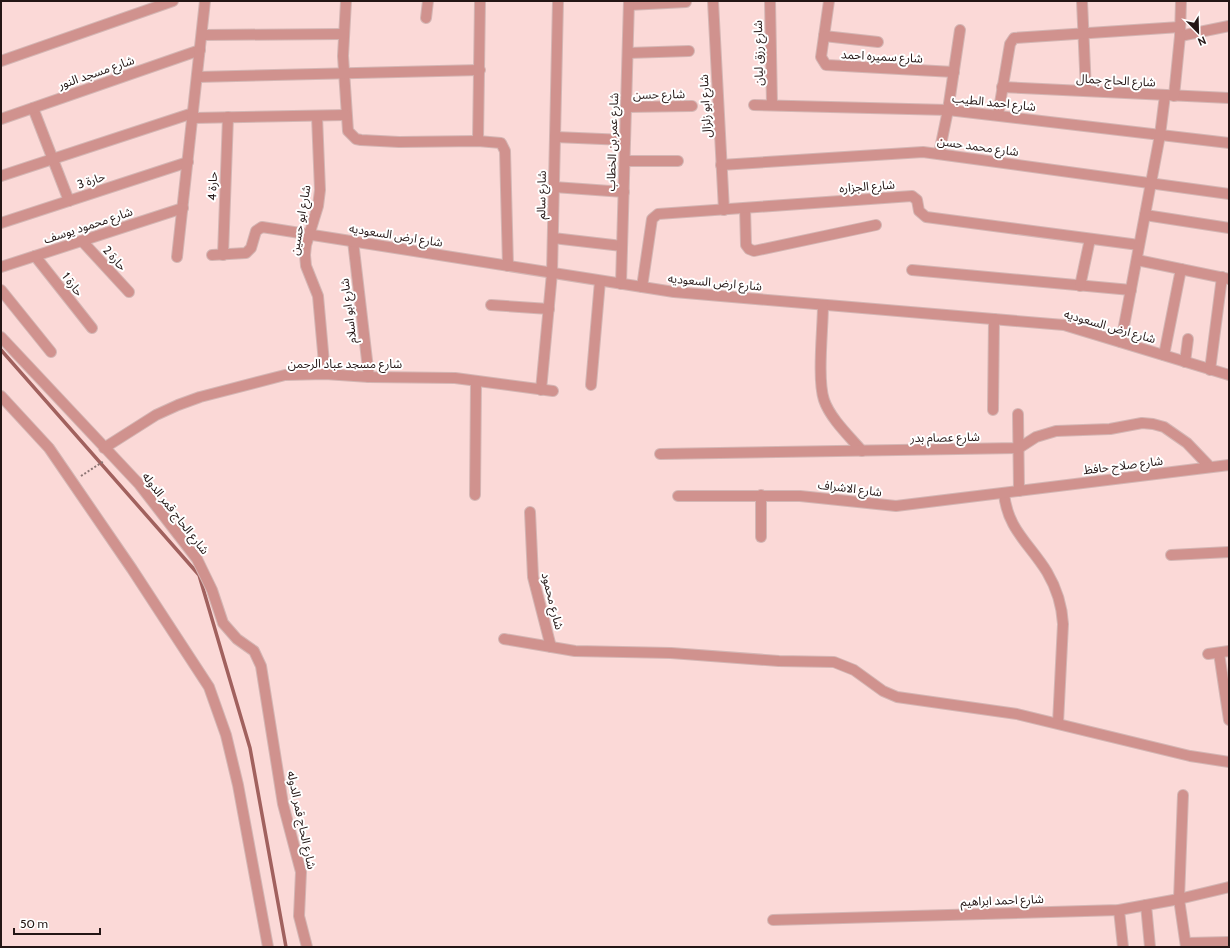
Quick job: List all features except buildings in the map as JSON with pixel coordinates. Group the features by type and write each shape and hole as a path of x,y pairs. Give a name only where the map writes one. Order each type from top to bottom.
{"street":[{"path":"1,61 173,1"},
{"path":"177,257 205,1"},
{"path":"346,1 343,73 348,132 356,139 361,140 399,142 478,141 501,143 505,151 508,266"},
{"path":"426,18 428,1"},
{"path":"478,141 480,1"},
{"name":"شارع سالم","path":"540,390 552,273 558,1"},
{"name":"شارع ابو زلزال","path":"713,1 724,210"},
{"name":"شارع رزق ليان","path":"770,1 772,105"},
{"name":"شارع سميره احمد","path":"829,1 821,57 823,63 828,66 954,72"},
{"path":"1082,1 1086,91"},
{"path":"1121,342 1160,135 1170,95 1180,32 1181,1"},
{"path":"629,3 686,2"},
{"name":"شارع عمر بن الخطاب","path":"621,284 629,3"},
{"path":"998,114 1010,44 1014,38 1083,33 1180,32 1229,26"},
{"path":"939,154 948,110 960,30"},
{"path":"202,35 344,34"},
{"path":"824,36 878,42"},
{"name":"شارع مسجد النور","path":"1,119 200,50"},
{"path":"628,53 689,51"},
{"path":"197,77 480,70"},
{"name":"شارع الحاج جمال","path":"1002,87 1229,98"},
{"name":"شارع احمد الطيب","path":"754,105 948,110 998,114 1229,143"},
{"name":"شارع حسن","path":"626,107 692,106"},
{"path":"33,108 69,201"},
{"path":"1,176 53,158 193,115 228,117 346,115"},
{"name":"شارع ابو حسين","path":"317,116 320,190 318,206 305,255 306,266 318,296 325,374"},
{"name":"حارة 4","path":"217,255 228,117"},
{"path":"555,137 625,140"},
{"name":"شارع محمد حسن","path":"721,164 923,152 1229,194"},
{"path":"625,161 678,161"},
{"name":"حارة 3","path":"1,223 188,162"},
{"path":"554,188 624,192"},
{"name":"شارع الجزاره","path":"642,287 651,221 654,216 744,208 912,196 917,200 920,214 926,217 1139,245"},
{"name":"شارع محمود يوسف","path":"1,267 183,208"},
{"path":"744,208 746,245 749,249 754,251 876,225"},
{"path":"1145,215 1229,228"},
{"name":"شارع ارض السعوديه","path":"217,255 246,254 251,248 255,233 260,228 310,234 674,292 1064,325 1229,375"},
{"path":"553,238 622,246"},
{"path":"1080,286 1090,239"},
{"name":"حارة 2","path":"82,241 129,292"},
{"name":"شارع ابو اسلام","path":"354,242 369,377"},
{"name":"حارة 1","path":"35,256 92,328"},
{"path":"1137,260 1226,278 1210,370"},
{"path":"1164,356 1181,269"},
{"path":"912,270 1131,290"},
{"path":"591,385 600,281"},
{"path":"1,290 51,352"},
{"path":"491,305 549,309"},
{"path":"823,305 821,385 824,400 832,414 862,451"},
{"path":"993,410 994,319"},
{"name":"شارع الحاج قمر الدوله","path":"1,337 139,484 197,559 212,590 223,623 237,639 254,651 261,666 283,804 301,872 299,916 307,947"},
{"path":"1185,362 1188,338"},
{"name":"شارع مسجد عباد الرحمن","path":"104,448 156,415 200,397 285,375 325,374 369,377 435,377 553,391"},
{"path":"475,495 476,381"},
{"path":"1,396 49,448 132,569 209,687 226,735 238,785 268,947"},
{"path":"1018,414 1019,491"},
{"path":"1019,448 1036,437 1056,431 1110,429 1142,423 1153,424 1164,427 1187,443 1210,467"},
{"name":"شارع عصام بدر","path":"660,454 1019,448"},
{"name":"شارع صلاح حافظ","path":"1019,491 1229,465"},
{"name":"شارع الاشراف","path":"678,496 761,495 820,497 896,506 1019,491"},
{"path":"1004,493 1008,515 1012,526 1046,572 1056,590 1062,608 1063,624 1058,723"},
{"path":"761,495 761,537"},
{"name":"شارع محمود","path":"530,512 533,577 550,647"},
{"path":"1171,555 1229,552"},
{"path":"504,639 575,651 671,653 779,661 834,662 854,670 883,691 897,698 1017,714 1190,756 1229,762"},
{"path":"1208,654 1224,652 1229,720"},
{"path":"1182,794 1179,899 1186,945 1229,942"},
{"name":"شارع احمد ابراهيم","path":"773,920 1119,910 1179,899 1229,887"},
{"path":"1146,905 1150,947"},
{"path":"1119,910 1123,947"}],"path":[{"path":"92,469 103,461"}],"waterway":[{"path":"1,350 199,575 250,748 286,947"}]}
